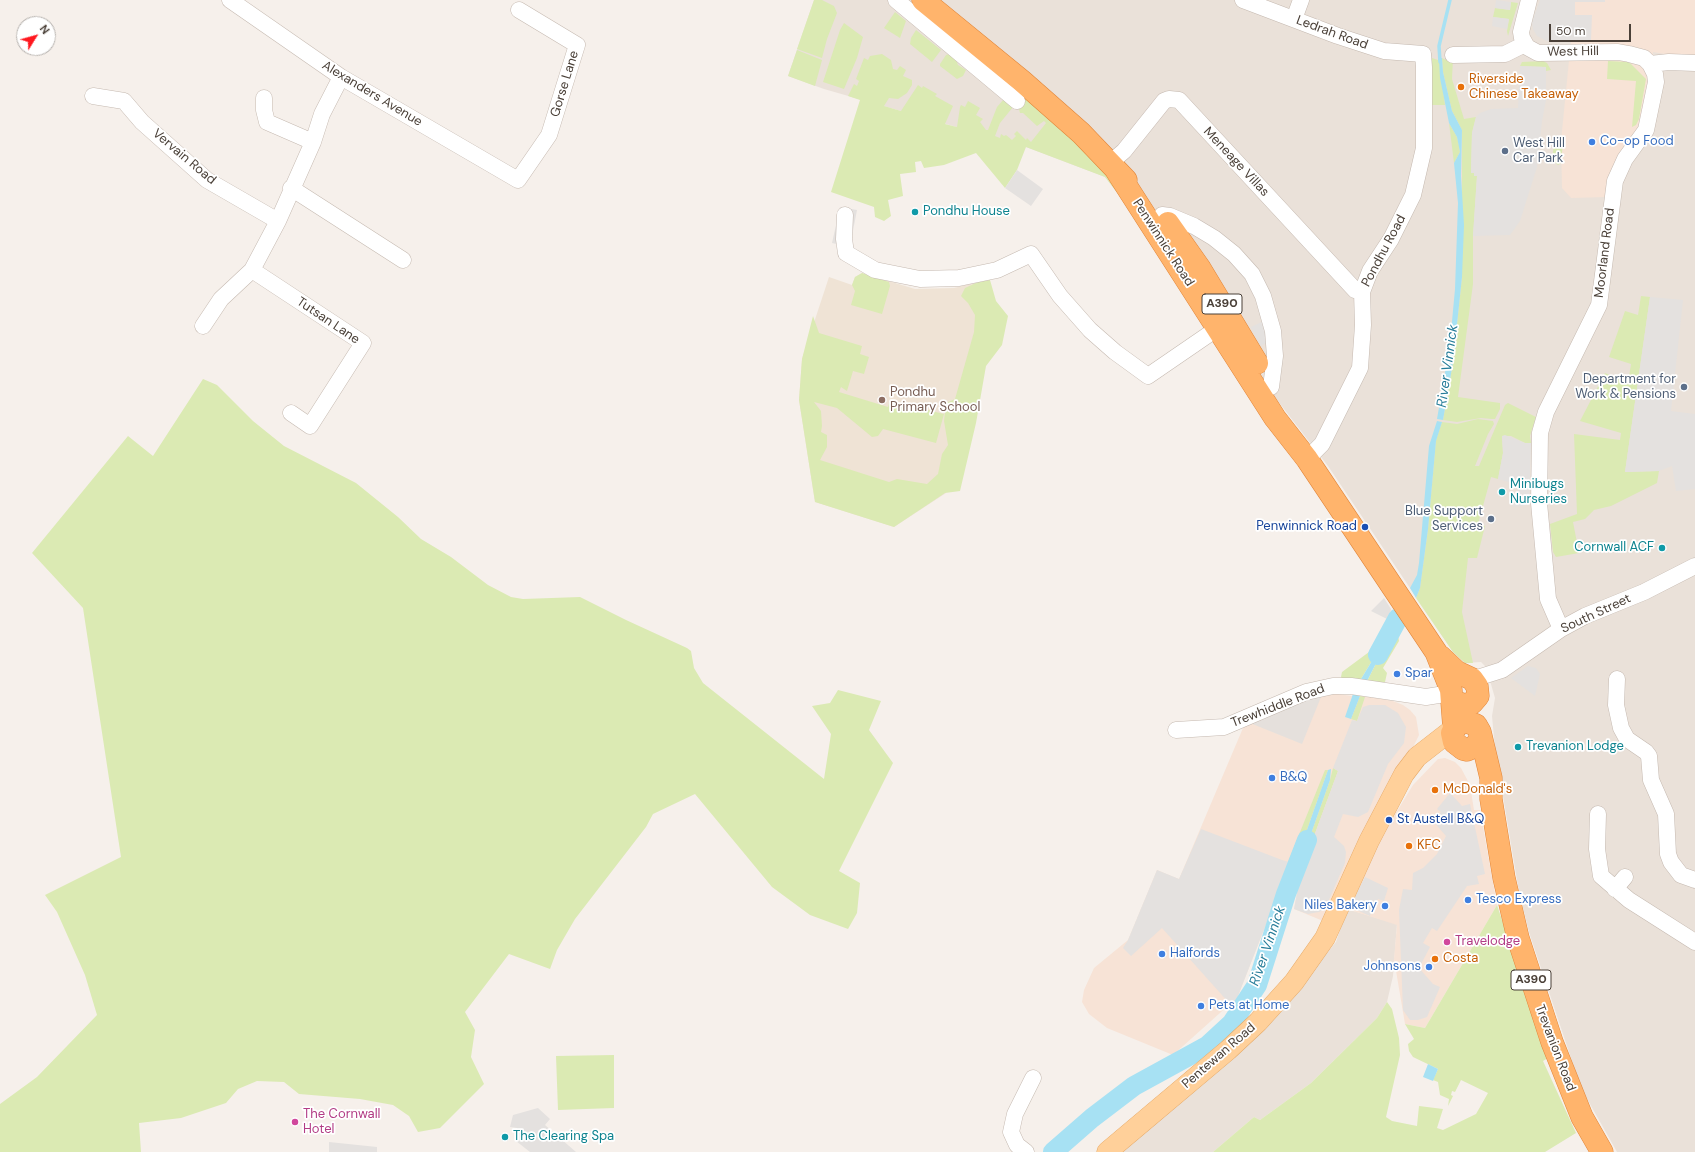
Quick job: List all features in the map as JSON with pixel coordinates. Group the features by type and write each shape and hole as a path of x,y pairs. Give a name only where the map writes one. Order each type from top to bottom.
{"highway":[{"name":"Penwinnick Road","path":"923,0 942,28 1022,80 1080,133 1162,215 1199,267 1225,324 1274,418 1305,457 1396,595 1463,689"},
{"name":"Penwinnick Road","path":"1113,167 1271,387 1287,414 1305,457"},
{"name":"A390","path":"1463,689 1480,722 1465,737"},
{"name":"Trevanion Road","path":"1465,737 1486,751 1491,778 1491,799 1506,886 1518,938 1535,995 1582,1117 1602,1152"}],"main road":[{"name":"Pentewan Road","path":"1107,1152 1228,1050 1258,1022 1294,982 1326,938 1370,841 1404,774 1417,757 1438,750 1465,737"}],"street":[{"name":"Alexanders Avenue","path":"230,0 341,77 518,180"},
{"name":"Penwinnick Road","path":"896,0 942,28 1017,101"},
{"name":"Ledrah Road","path":"1243,0 1384,51 1423,54"},
{"path":"1294,19 1301,0"},
{"path":"1453,55 1505,54 1525,44 1521,32 1529,0"},
{"name":"Gorse Lane","path":"518,180 549,135 577,45 519,10"},
{"name":"West Hill","path":"1525,44 1538,53 1618,52 1644,58 1650,64"},
{"name":"Pondhu Road","path":"1305,457 1322,444 1360,368 1363,325 1362,292 1370,271 1391,239 1413,195 1424,148 1423,54"},
{"path":"1650,64 1669,62 1695,63"},
{"name":"Moorland Road","path":"1561,630 1548,599 1538,503 1540,433 1546,412 1599,305 1615,181 1624,159 1646,130 1656,90 1655,74 1650,64"},
{"path":"203,326 221,299 252,270 278,221 291,188 313,142 322,114 341,77"},
{"name":"Vervain Road","path":"93,96 124,101 142,122 207,180 278,221"},
{"path":"264,98 264,110 267,122 313,142"},
{"name":"Meneage Villas","path":"1113,167 1164,101 1174,98 1179,100 1355,290 1362,292"},
{"path":"291,188 402,260"},
{"path":"845,215 844,239 846,253 875,270 920,279 959,278 997,270 1031,254 1060,296 1090,330 1115,352 1148,376 1225,324"},
{"path":"1162,215 1170,216 1194,226 1214,238 1234,254 1252,274 1263,296 1273,332 1275,356 1271,387"},
{"name":"Tutsan Lane","path":"252,270 363,343 310,426 290,413"},
{"name":"South Street","path":"1463,689 1480,677 1502,670 1561,630 1585,616 1644,592 1695,566"},
{"path":"1617,678 1616,705 1621,728 1628,739 1646,752 1649,756 1651,780 1666,814 1668,854 1671,862 1681,875 1695,880"},
{"name":"Trewhiddle Road","path":"1176,730 1224,727 1317,688 1342,685 1426,697 1463,689"},
{"path":"1598,814 1597,849 1600,876 1620,883 1629,900 1695,942"},
{"path":"1026,1152 1017,1145 1011,1132 1015,1114 1033,1078"}],"shaded area":[{"path":"814,0 1695,0 1695,1152 1617,1152 1581,1088 1529,932 1519,892 1495,748 1492,716 1495,698 1486,667 1481,662 1465,663 1453,652 1328,466 1105,177 1026,147 824,89 788,76"},
{"path":"1496,0 1511,2 1510,10 1495,8"},
{"path":"1540,0 1605,0 1605,2 1575,2 1575,15 1592,15 1591,40 1547,41 1537,36 1533,29 1532,22"},
{"path":"1575,0 1695,0 1695,59 1653,52 1646,130 1607,197 1571,198 1562,188 1561,141"},
{"path":"1493,17 1509,19 1507,29 1492,26"},
{"name":"West Hill Car Park","path":"1520,66 1546,67 1546,100 1537,167 1520,221 1510,235 1473,236 1477,176 1474,176 1474,173 1471,173 1472,133 1476,117 1480,113 1491,109 1518,108"},
{"path":"1017,170 1043,189 1031,206 1005,188"},
{"path":"840,207 857,210 851,241 845,246 832,243"},
{"name":"Pondhu Primary School","path":"862,273 915,289 954,288 978,282 980,332 946,493 894,527 815,502 799,400 802,359 829,277 852,285 855,277"},
{"path":"1650,297 1683,300 1671,411 1695,414 1695,489 1676,491 1672,466 1659,471 1625,472"},
{"path":"1270,318 1274,339 1260,346 1251,327"},
{"path":"1505,435 1525,443 1531,443 1529,505 1513,507 1519,485 1498,479 1503,453 1502,436"},
{"path":"1384,598 1391,609 1389,620 1371,611"},
{"path":"1528,666 1536,668 1540,674 1535,696 1511,678"},
{"path":"1323,692 1352,696 1353,694 1393,701 1403,705 1416,717 1419,735 1328,923 1294,909 1297,893 1281,886 1236,1001 1230,1004 1173,1055 1107,1028 1089,1014 1082,1002 1084,990 1094,968 1128,940 1157,870 1179,879 1243,728 1250,723"},
{"path":"1323,692 1302,744 1250,723"},
{"path":"1369,705 1385,705 1398,713 1406,727 1404,743 1388,764 1368,812 1358,817 1343,814 1334,837 1344,846 1346,852 1345,863 1325,909 1308,914 1294,909 1297,893 1281,886 1236,1001 1230,1004 1162,928 1131,956 1123,948 1128,940 1157,870 1179,879 1201,829 1282,860 1303,866 1338,771 1333,768 1352,720 1357,721 1363,707"},
{"path":"1445,758 1455,762 1461,768 1470,785 1474,810 1480,810 1497,905 1425,1028 1405,1024 1394,959 1397,925 1347,909 1377,844 1413,785 1438,759"},
{"path":"1450,793 1462,806 1470,804 1485,874 1477,876 1479,884 1467,886 1437,931 1432,928 1423,943 1430,947 1419,968 1433,984 1440,987 1427,1017 1418,1020 1410,1020 1403,1010 1399,910 1403,889 1412,890 1413,873 1423,868 1437,854 1446,836 1433,821 1441,812 1437,809"},
{"path":"1365,877 1388,888 1384,901 1378,899 1370,916 1350,907"},
{"path":"1347,909 1397,924 1393,976 1387,1002 1377,1018 1311,1083 1260,1120 1254,1117 1213,1152 1121,1152 1292,995 1336,942"},
{"path":"538,1108 550,1119 545,1125 576,1152 530,1152 516,1141 517,1128 510,1127 513,1115"},
{"path":"329,1142 377,1147 377,1152 329,1152"}],"green space":[{"path":"814,0 822,0 834,6 837,13 827,39 822,58 797,49"},
{"path":"1511,2 1518,3 1508,36 1507,31 1509,19 1493,17 1495,8 1510,10"},
{"path":"895,12 906,21 900,38 884,28"},
{"path":"844,23 863,37 857,58 844,89 823,82 840,30"},
{"path":"916,30 941,50 932,62 910,44 911,38"},
{"path":"797,50 822,60 815,86 788,76"},
{"path":"882,54 891,60 893,69 897,70 900,66 906,70 903,76 912,80 912,85 907,93 898,99 889,98 884,106 901,111 918,85 922,88 923,86 937,94 935,96 953,106 945,124 957,127 960,107 961,105 965,107 968,101 980,108 976,115 983,119 980,122 986,130 988,130 997,107 1004,99 1013,107 1000,123 995,136 1000,138 1001,134 1004,136 1006,135 1012,140 1016,136 1014,134 1017,131 1026,140 1027,138 1031,142 1046,123 1044,121 1037,126 1023,113 1020,113 1019,109 1025,101 992,74 1038,104 1125,194 1177,270 1105,177 1026,147 1017,170 1005,188 976,153 944,165 924,168 921,161 915,162 916,172 900,174 903,196 888,200 891,216 884,221 875,217 874,207 831,192 860,100 848,96 854,84 857,86 859,81 856,79 864,58 868,60 870,56"},
{"path":"949,54 956,60 958,65 966,70 963,76 957,79 940,66 946,55"},
{"path":"1432,58 1438,60 1439,58 1445,105 1431,105"},
{"path":"1442,58 1446,60 1453,58 1452,79 1464,119 1476,117 1472,133 1471,172 1477,176 1473,236 1473,284 1458,397 1500,403 1500,409 1495,419 1481,418 1457,422 1443,420 1453,362 1462,277 1462,130 1452,111 1443,72"},
{"path":"1543,61 1547,63 1551,70 1546,71 1546,67 1520,66 1522,62"},
{"path":"1608,61 1629,62 1646,79 1639,119 1636,125 1632,127 1636,81 1607,79"},
{"path":"1449,123 1457,137 1460,152 1454,163"},
{"path":"1555,135 1559,143 1563,142 1561,163 1558,165 1552,160"},
{"path":"862,273 889,282 890,286 882,314 851,305 855,291 852,285 855,277"},
{"path":"990,280 996,301 1008,316 1002,345 986,366 976,423 960,491 945,493 894,527 815,502 799,400 802,359 813,316 819,333 862,346 860,354 869,357 864,374 853,371 847,391 841,387 839,392 888,407 890,401 944,414 936,443 883,429 878,436 872,437 837,408 814,402 821,411 821,432 827,435 827,447 820,460 889,482 897,479 927,484 938,474 942,454 948,445 944,421 946,403 955,399 974,332 975,315 968,303 961,296 965,288 978,282"},
{"path":"1641,296 1650,297 1625,472 1659,471 1657,483 1611,506 1594,510 1585,519 1573,522 1579,553 1556,557 1553,552 1550,524 1577,514 1574,434 1620,440 1621,433 1580,421 1605,373 1628,383 1631,364 1609,357 1625,311 1638,315"},
{"path":"203,379 217,385 253,421 284,446 356,483 398,517 421,539 451,557 488,585 511,597 523,599 580,597 687,648 691,651 694,668 703,683 824,779 831,734 812,706 830,703 838,690 881,701 869,730 893,763 839,871 860,883 857,913 848,929 810,915 772,887 695,794 653,814 646,827 575,919 557,950 550,969 509,954 465,1012 475,1030 471,1057 484,1084 440,1128 418,1132 409,1116 393,1105 360,1099 299,1094 284,1082 257,1081 238,1089 226,1103 181,1118 139,1123 141,1152 0,1152 0,1104 37,1077 97,1015 85,975 57,912 45,895 121,857 83,608 32,553 128,436 153,456"},
{"path":"1508,403 1536,417 1530,436 1531,443 1525,443 1511,436 1502,436 1503,453 1498,479 1491,477 1478,524 1485,526 1477,558 1468,558 1462,612 1473,663 1465,663 1453,652 1416,598 1420,588 1428,529 1436,440 1442,422 1457,424 1478,419 1493,421 1494,424 1488,434 1475,466 1479,466 1505,405"},
{"path":"1385,629 1390,631 1358,684 1343,680 1341,677 1342,672 1369,652"},
{"path":"1392,632 1398,635 1399,641 1383,668 1387,673 1385,682 1382,685 1365,685"},
{"path":"1360,696 1365,697 1357,721 1351,719"},
{"path":"1333,768 1338,771 1303,866 1300,865"},
{"path":"1325,770 1328,770 1295,864 1288,862"},
{"path":"1497,905 1548,1058 1543,1061 1576,1133 1545,1152 1213,1152 1254,1117 1260,1120 1311,1083 1377,1018 1387,1002 1392,1009 1399,1038 1400,1055 1386,1117 1392,1121 1417,1126 1419,1106 1443,1109 1437,1128 1443,1130 1476,1114 1488,1093 1461,1080 1455,1092 1452,1091 1451,1095 1453,1096 1448,1106 1449,1099 1440,1095 1438,1082 1433,1080 1438,1069 1413,1057 1409,1051 1408,1044 1414,1039 1405,1024 1425,1028"},
{"path":"614,1055 614,1108 558,1110 556,1056"}],"water":[{"path":"1439,58 1442,58 1443,72 1452,111 1462,130 1461,176 1464,225 1462,277 1453,362 1443,420 1437,419 1450,343 1455,289 1458,203 1454,163 1460,152 1457,137 1449,123 1440,78"},
{"path":"1437,421 1442,422 1436,441 1428,529 1420,588 1416,598 1410,588 1417,575 1419,563 1429,446"},
{"path":"1390,631 1392,632 1365,685 1358,684"},
{"path":"1353,694 1360,696 1351,719 1345,717"},
{"path":"1331,769 1330,780 1300,865 1295,864 1328,770"},
{"path":"1428,1064 1438,1069 1433,1081 1423,1077"}],"waterway":[{"name":"River Vinnick","path":"1440,62 1439,46 1450,0"},
{"name":"River Vinnick","path":"1378,655 1398,618"},
{"name":"River Vinnick","path":"1053,1152 1092,1118 1134,1086 1207,1046 1232,1023 1257,985 1286,894 1307,840"}],"place":[{"name":"Riverside Chinese Takeaway","path":"1461,87"},
{"name":"Co-op Food","path":"1592,142"},
{"name":"West Hill Car Park","path":"1505,151"},
{"name":"Pondhu House","path":"915,212"},
{"name":"Department for Work & Pensions","path":"1684,387"},
{"name":"Pondhu Primary School","path":"882,400"},
{"name":"Minibugs Nurseries","path":"1502,492"},
{"name":"Blue Support Services","path":"1491,519"},
{"name":"Penwinnick Road","path":"1365,527"},
{"name":"Cornwall ACF","path":"1662,548"},
{"name":"Spar","path":"1397,674"},
{"name":"Trevanion Lodge","path":"1518,747"},
{"name":"B&Q","path":"1272,778"},
{"name":"McDonald's","path":"1435,790"},
{"name":"St Austell B&Q","path":"1389,820"},
{"name":"KFC","path":"1409,846"},
{"name":"Tesco Express","path":"1468,900"},
{"name":"Niles Bakery","path":"1385,906"},
{"name":"Travelodge","path":"1447,942"},
{"name":"Halfords","path":"1162,954"},
{"name":"Costa","path":"1435,959"},
{"name":"Johnsons","path":"1429,967"},
{"name":"Pets at Home","path":"1201,1006"},
{"name":"The Cornwall Hotel","path":"295,1122"},
{"name":"The Clearing Spa","path":"505,1137"}]}
